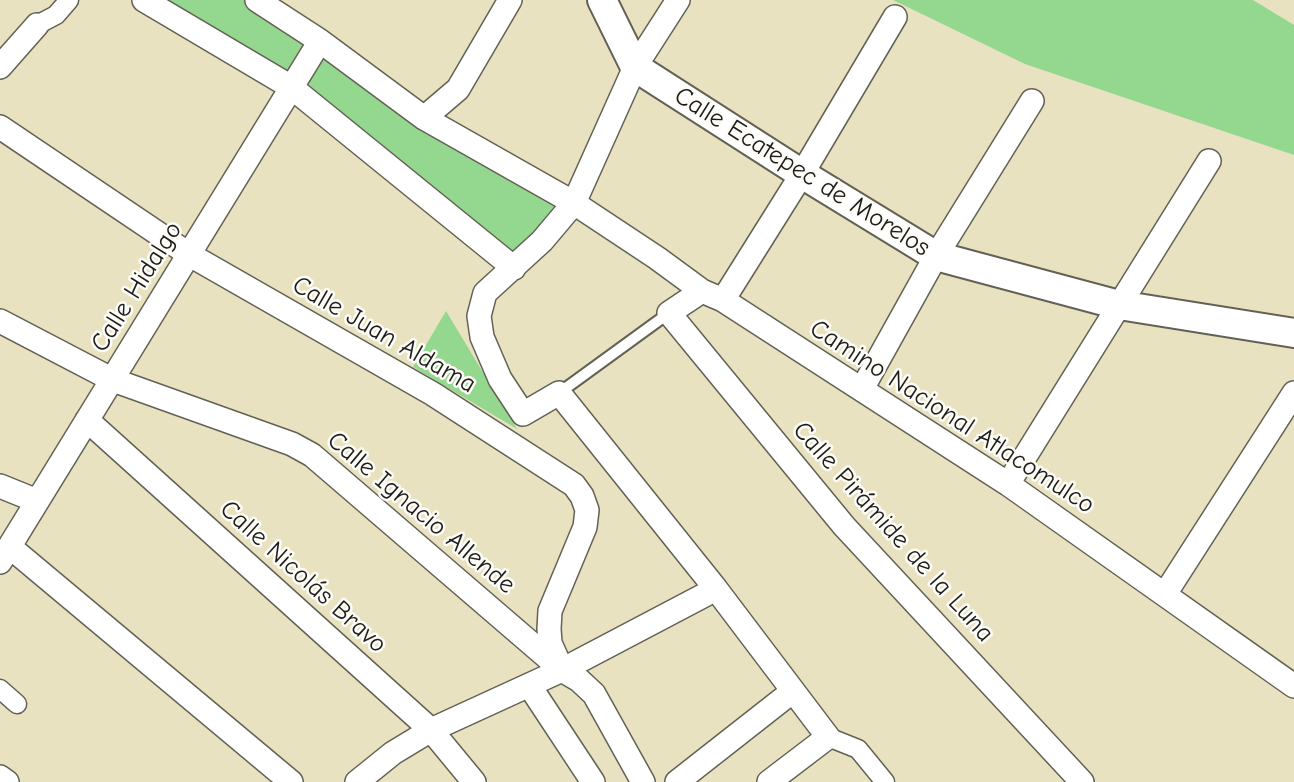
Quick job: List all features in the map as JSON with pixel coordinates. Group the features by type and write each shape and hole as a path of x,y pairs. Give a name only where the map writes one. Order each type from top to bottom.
{"street":[{"path":"0,67 37,24 56,15 69,0"},
{"path":"144,0 291,87 514,268"},
{"name":"Camino Nacional Atlacomulco","path":"257,0 320,41 424,118 574,203 713,296 1008,484 1294,686"},
{"path":"424,118 458,89 510,0"},
{"path":"602,0 635,67"},
{"path":"678,0 635,67 574,203 542,241 485,293 479,316 482,337 500,379 523,414 559,394 716,589 828,737 858,749 885,782"},
{"path":"669,313 713,296 802,174 894,16"},
{"name":"Calle Hidalgo","path":"5,554 320,41"},
{"name":"Calle Ecatepec de Morelos","path":"635,67 936,256 1119,305 1294,333"},
{"path":"862,389 936,256 1032,101"},
{"name":"Calle Juan Aldama","path":"0,127 190,255 433,394 574,485 587,510 585,527 550,611 548,629 550,643 562,670"},
{"path":"1008,484 1209,161"},
{"name":"Calle Pirámide de la Luna","path":"669,313 844,526 1082,782"},
{"name":"Calle Ignacio Allende","path":"0,321 113,380 292,444 312,456 562,670 579,680 594,694 643,782"},
{"path":"1165,594 1294,393"},
{"name":"Calle Nicolás Bravo","path":"87,420 431,730 474,782"},
{"path":"0,486 37,501"},
{"path":"5,554 291,782"},
{"path":"357,782 393,753 431,730 562,670 716,589"},
{"path":"529,685 593,782"},
{"path":"0,688 17,704"},
{"path":"677,782 793,691"},
{"path":"769,782 828,737"},
{"path":"0,778 7,782"}],"lane":[{"path":"559,394 669,313"}],"green space":[{"path":"143,0 256,0 574,203 514,268 394,173"},
{"path":"893,0 1253,0 1294,25 1294,155 1025,64"},
{"path":"446,311 517,429 413,367"}]}
